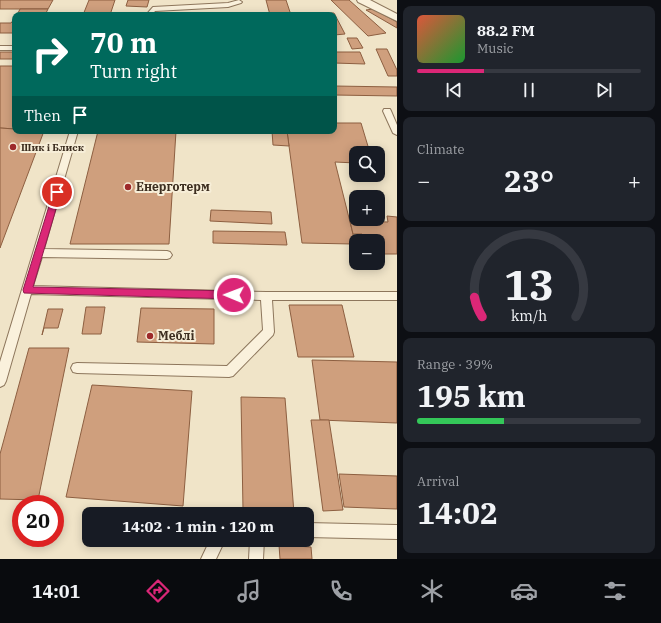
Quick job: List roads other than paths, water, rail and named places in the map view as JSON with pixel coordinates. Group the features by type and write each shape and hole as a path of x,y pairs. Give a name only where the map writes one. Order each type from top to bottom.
{"street":[{"path":"362,0 397,18"}],"lane":[{"path":"151,12 153,9 222,5 239,2"},
{"path":"0,48 12,48"},
{"path":"387,111 397,133"},
{"path":"0,381 39,254 73,134"},
{"path":"39,254 167,255"},
{"path":"27,290 266,296 397,296"},
{"path":"77,368 229,372 269,332 266,296"},
{"path":"314,530 397,532"},
{"path":"208,559 214,547"},
{"path":"256,559 257,547"}],"place":[{"name":"Шик і Блиск","path":"13,147"},
{"name":"Енерготерм","path":"128,187"},
{"name":"Меблі","path":"150,336"}]}
